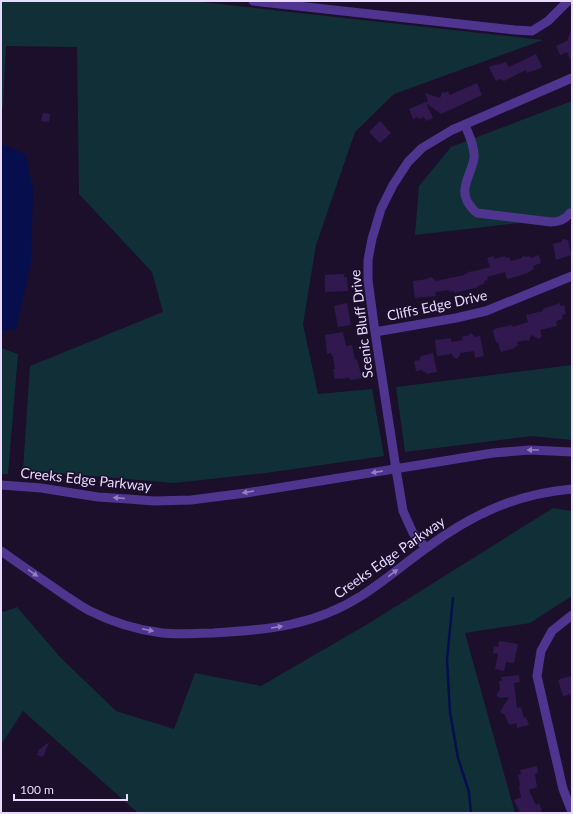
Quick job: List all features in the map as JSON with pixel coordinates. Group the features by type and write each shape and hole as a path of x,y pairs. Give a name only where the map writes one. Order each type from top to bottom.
{"street":[{"path":"253,1 532,31 548,21 568,1"},
{"name":"Scenic Bluff Drive","path":"426,548 413,533 404,511 396,469 368,280 368,260 372,239 381,209 408,162 422,148 452,130 572,78"},
{"path":"465,125 474,157 465,188 465,196 474,211 478,213 551,222 558,222 567,218 570,213"},
{"name":"Cliffs Edge Drive","path":"375,332 456,318 486,311 572,276"},
{"name":"Creeks Edge Parkway","path":"1,485 41,488 98,497 154,501 191,500 246,493 493,453 530,450 572,452"},
{"name":"Creeks Edge Parkway","path":"1,551 89,610 112,620 138,628 163,633 186,634 260,630 313,620 337,610 362,596 426,548 459,526 509,501 531,495 572,489"},
{"path":"572,615 552,631 541,651 537,676 563,789 572,812"}],"shaded area":[{"path":"1,1 192,1 543,40 394,94 355,132 316,245 303,324 318,394 372,389 384,456 266,473 174,483 23,470 30,366 163,312 152,272 79,194 77,47 6,46 3,107 1,108"},
{"path":"572,101 572,217 415,235 419,186 451,147"},
{"path":"1,144 25,154 33,189 31,263 16,329 1,331"},
{"path":"1,348 18,354 8,474 1,474"},
{"path":"572,365 572,440 532,436 405,452 396,387"},
{"path":"553,508 572,511 572,596 530,623 465,633 515,813 138,813 23,711 1,745 1,610 4,612 17,607 60,657 116,711 174,729 195,673 261,686 371,622"}],"building":[{"path":"572,28 572,62 567,52 560,55 556,46 567,41"},
{"path":"536,54 542,67 541,68 527,73 526,70 504,81 500,79 496,81 489,67 506,62 509,67"},
{"path":"477,83 482,95 441,114 426,103 433,118 426,121 424,117 413,119 409,109 428,101 425,93 440,98 442,92 445,93 448,91 450,95"},
{"path":"43,113 50,114 49,122 41,121"},
{"path":"380,121 391,133 380,143 369,132"},
{"path":"563,239 568,240 571,255 556,260 553,244 561,242"},
{"path":"523,255 525,257 530,256 531,258 539,255 541,263 533,266 534,269 530,272 515,277 507,279 505,272 487,277 488,280 484,281 485,283 478,286 479,287 454,293 454,291 449,292 449,290 435,292 436,296 415,298 413,281 431,277 436,281 465,275 464,274 468,273 469,271 471,272 490,267 487,258 494,256 494,259 505,256 506,258 509,257 511,261 522,258"},
{"path":"344,274 344,277 347,277 348,291 325,292 325,275"},
{"path":"347,303 351,325 338,327 334,306"},
{"path":"560,303 560,306 564,305 566,314 562,315 563,319 556,321 557,326 540,330 542,336 539,339 531,335 529,341 526,340 517,342 518,346 514,347 515,348 501,352 498,343 496,342 493,332 494,329 512,325 513,327 528,322 526,315 543,311 543,309"},
{"path":"343,332 346,346 352,345 355,360 357,359 362,378 350,380 349,378 335,379 333,356 331,353 327,354 325,335"},
{"path":"471,333 475,337 480,336 484,356 475,358 474,351 460,353 457,359 452,356 452,354 437,356 435,340 451,338 451,342 463,340 462,337"},
{"path":"433,353 437,372 426,374 423,370 416,371 414,361 420,360 421,356"},
{"path":"499,641 518,644 514,663 506,662 504,671 495,669 498,654 493,653 494,646 498,647"},
{"path":"519,675 520,682 514,683 517,708 521,707 524,718 526,717 529,725 517,728 516,723 509,725 505,715 500,712 509,697 500,698 497,694 500,689 499,681 502,681 501,677"},
{"path":"572,676 572,694 563,696 558,680"},
{"path":"49,742 43,757 37,755 39,750"},
{"path":"537,766 538,773 535,774 537,787 529,790 536,805 539,803 542,811 537,813 520,813 514,800 521,797 518,775 521,774 520,770"}],"waterway":[{"path":"453,598 447,660 450,712 458,758 469,792 471,813"}]}
